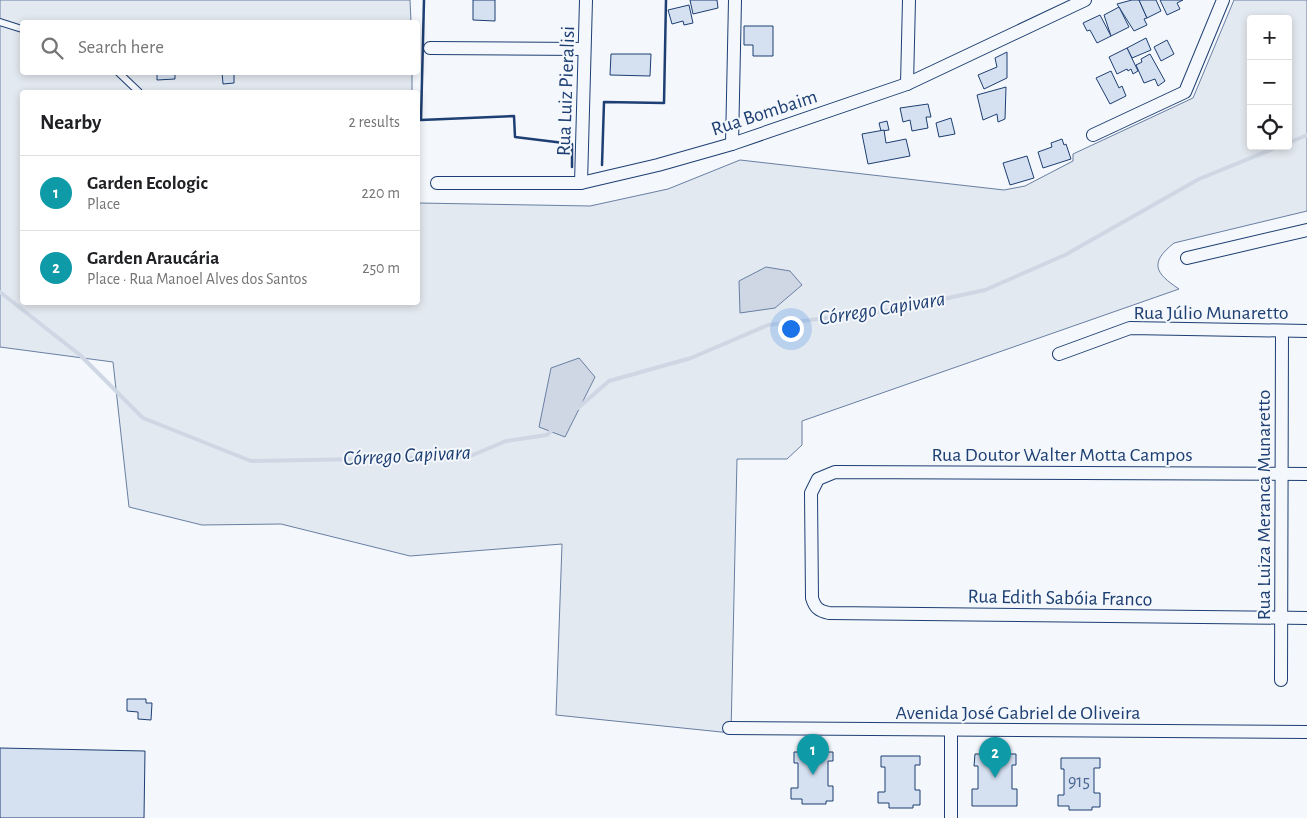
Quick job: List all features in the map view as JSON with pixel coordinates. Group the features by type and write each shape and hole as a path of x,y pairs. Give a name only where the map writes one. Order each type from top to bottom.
{"street":[{"name":"Rua Luiz Pieralisi","path":"581,183 586,0"},
{"path":"732,144 735,0"},
{"path":"907,84 909,0"},
{"name":"Rua Bombaim","path":"437,183 581,183 658,165 732,144 907,84 1085,0"},
{"path":"1093,135 1185,92 1223,0"},
{"path":"430,48 584,49"},
{"path":"1187,258 1307,230"},
{"name":"Rua Júlio Munaretto","path":"1059,354 1130,328 1307,331"},
{"name":"Rua Luiza Meranca Munaretto","path":"1281,680 1280,474 1282,331"},
{"name":"Rua Doutor Walter Motta Campos","path":"814,606 811,590 811,493 818,479 835,472 1307,474"},
{"name":"Rua Edith Sabóia Franco","path":"814,606 820,611 829,613 1307,618"},
{"name":"Avenida José Gabriel de Oliveira","path":"729,728 1307,732"},
{"path":"951,730 951,818"}],"lane":[{"path":"0,22 20,28"},
{"path":"121,75 137,90"}],"shaded area":[{"path":"0,0 410,0 411,20 20,20 20,75 412,75 412,90 20,90 20,305 420,305 420,203 590,206 668,189 740,160 1004,190 1025,186 1073,161 1073,154 1193,98 1234,0 1307,0 1307,211 1174,243 1161,256 1158,268 1165,278 1179,289 802,421 802,445 787,459 737,459 731,733 556,715 562,544 410,556 281,524 202,525 129,507 113,362 0,347"},
{"path":"766,267 790,271 802,285 775,308 740,313 739,281"},
{"path":"579,358 595,377 565,437 539,427 551,368"}],"building":[{"path":"473,0 495,0 495,21 473,20"},
{"path":"690,0 717,0 718,8 693,14"},
{"path":"1139,0 1147,18 1144,19 1147,25 1134,31 1117,4"},
{"path":"1139,0 1156,0 1161,11 1147,18"},
{"path":"1160,0 1183,0 1177,3 1180,9 1167,15"},
{"path":"689,5 693,23 684,25 683,21 672,24 668,10"},
{"path":"1119,7 1129,27 1111,36 1104,15"},
{"path":"1100,15 1111,36 1097,43 1090,30 1087,31 1083,23"},
{"path":"744,26 773,26 773,56 753,56 753,45 744,45"},
{"path":"1146,38 1151,50 1132,58 1127,48"},
{"path":"1167,40 1174,54 1161,61 1154,47"},
{"path":"1127,48 1138,71 1133,74 1131,69 1128,71 1127,69 1117,74 1109,57"},
{"path":"1007,52 1007,78 984,89 978,75 997,67 995,58"},
{"path":"611,54 651,54 650,76 610,75"},
{"path":"1150,54 1165,81 1158,86 1155,79 1144,83 1136,65 1142,62 1141,59"},
{"path":"1111,71 1119,88 1122,86 1126,96 1110,104 1096,78"},
{"path":"157,75 175,75 175,79 157,80"},
{"path":"222,75 234,75 234,83 223,84"},
{"path":"1006,87 1005,119 998,122 997,114 983,120 977,95"},
{"path":"928,104 931,117 926,117 928,128 912,131 910,120 903,122 900,108"},
{"path":"951,118 955,134 939,137 936,123"},
{"path":"887,121 889,130 881,131 879,123"},
{"path":"884,130 886,143 906,139 910,156 868,164 862,134"},
{"path":"1062,139 1064,145 1066,144 1071,159 1043,168 1038,152 1052,147 1051,143"},
{"path":"1027,156 1034,178 1010,185 1003,163"},
{"path":"127,699 146,699 146,703 152,703 151,720 138,719 138,712 127,711"},
{"path":"0,748 145,751 144,818 0,818"},
{"path":"794,752 833,752 833,761 828,761 828,786 833,786 833,801 826,801 826,804 802,804 802,799 791,799 791,788 798,788 798,763 794,763"},
{"path":"975,754 1016,754 1016,765 1012,765 1012,789 1017,789 1017,806 972,806 972,789 978,789 978,766 974,766"},
{"path":"881,756 920,756 920,765 915,765 915,790 920,790 920,805 913,805 913,808 889,808 889,803 878,803 878,792 885,792 885,767 881,767"},
{"path":"1061,758 1100,758 1100,768 1094,768 1094,793 1100,793 1100,807 1092,807 1092,810 1069,810 1069,806 1058,806 1058,795 1064,795 1064,769 1061,769"}],"waterway":[{"name":"Córrego Capivara","path":"1292,141 1307,135"},
{"name":"Córrego Capivara","path":"578,408 609,381 691,358 768,325 893,310 985,290 1065,255 1199,179 1270,150"},
{"name":"Córrego Capivara","path":"0,292 80,355 143,418 251,461 468,457 506,441 547,435 553,429"}],"wall":[{"path":"424,0 421,120 514,116 515,137 572,144 572,167"},
{"path":"602,165 604,102 664,103 666,0"}],"place":[{"name":"Garden Ecologic","path":"813,775"},
{"name":"Garden Araucária","path":"995,778"}]}
